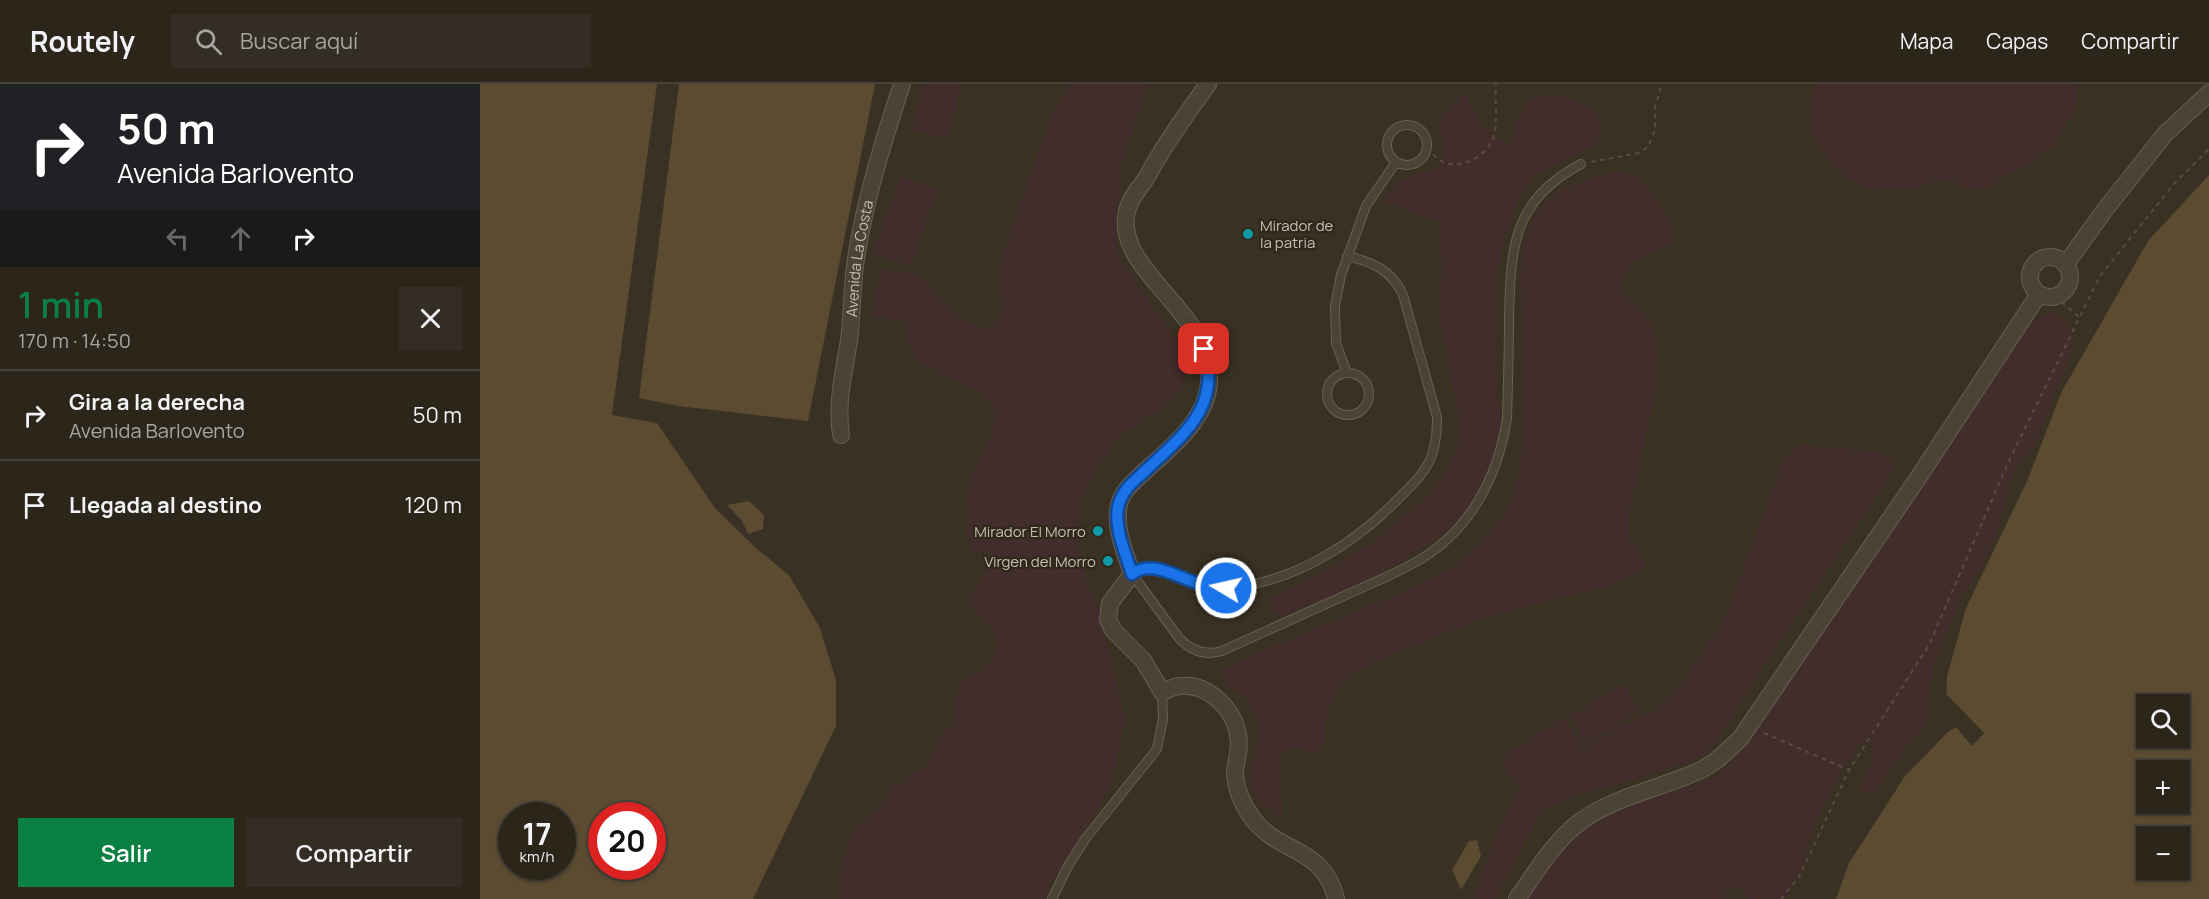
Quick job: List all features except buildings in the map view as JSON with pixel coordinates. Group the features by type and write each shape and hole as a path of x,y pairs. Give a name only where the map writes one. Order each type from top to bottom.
{"street":[{"name":"Avenida La Costa","path":"841,435 838,416 839,391 849,340 855,266 865,214 902,84"},
{"path":"1208,84 1162,150 1144,182 1135,192 1126,217 1132,250 1201,340 1210,376 1205,403 1196,419 1128,486 1120,501 1118,525 1132,574 1110,603 1108,619 1113,630 1143,660 1162,692 1178,686 1199,689 1217,699 1227,709 1238,735 1235,773 1239,793 1247,811 1259,827 1274,840 1304,854 1316,863 1330,882 1336,899"},
{"path":"2066,264 2104,211 2165,134 2209,93"},
{"path":"2044,257 2052,257 2066,264 2070,279 2062,293 2047,295 2030,282 2032,267 2044,257"},
{"path":"1517,899 1559,842 1581,821 1607,807 1703,769 1729,750 1749,726 1916,481 2047,295"}],"lane":[{"path":"1410,126 1417,128 1426,141 1426,149 1424,156 1411,165 1396,162 1390,157 1387,142 1395,129 1410,126"},
{"path":"1347,373 1336,343 1335,306 1347,256 1366,206 1396,162"},
{"path":"1347,256 1371,262 1383,269 1397,283 1403,295 1437,417 1435,446 1423,472 1386,512 1362,532 1319,559 1272,578 1245,586 1226,588 1206,586 1155,569 1138,570 1132,574 1185,644 1196,651 1214,654 1222,651 1416,562 1451,536 1479,502 1494,472 1504,440 1507,418 1510,264 1516,236 1528,210 1546,188 1581,164"},
{"path":"1347,373 1355,374 1362,379 1369,393 1363,409 1349,415 1340,414 1334,409 1327,395 1332,380 1347,373"},
{"path":"1052,899 1068,866 1086,838 1157,749 1163,718 1162,692"}],"path":[{"path":"1426,149 1442,162 1454,165 1476,159 1487,149 1495,133 1496,84"},
{"path":"1581,164 1640,153 1648,147 1655,130 1655,107 1662,84"},
{"path":"1781,899 1799,877 1849,770 1929,645 2008,462 2100,276 2173,185 2209,149"},
{"path":"2047,295 2079,317"},
{"path":"1749,726 1849,770"}],"shaded area":[{"path":"480,84 875,84 808,421 678,406 657,423 715,508 757,549 789,575 820,628 836,680 836,726 753,899 480,899"},
{"path":"923,84 961,84 948,139 912,130"},
{"path":"1071,84 1148,84 1122,159 1115,239 1118,254 1129,273 1177,341 1186,359 1184,382 1165,405 1117,439 1097,467 1079,506 1078,551 1085,577 1098,607 1124,716 1120,748 1109,786 1077,846 1050,884 1044,899 841,899 838,881 850,837 858,825 879,809 894,786 929,765 939,737 955,723 960,682 991,662 997,650 996,633 974,610 968,600 986,573 989,561 988,553 974,551 966,530 969,513 966,495 993,429 993,409 986,398 976,390 937,373 914,352 905,325 905,307 902,321 873,316 880,269 918,274 960,318 981,329 993,326 1002,311 1000,268 1008,240 1051,117"},
{"path":"1815,84 2075,84 2077,97 2074,111 2054,145 2027,166 2003,176 1992,185 1979,190 1966,188 1954,181 1940,180 1911,189 1869,190 1834,168 1811,131 1811,104"},
{"path":"1466,94 1474,111 1488,131 1511,145 1518,120 1524,109 1533,100 1549,95 1569,98 1587,107 1599,120 1602,134 1595,145 1534,175 1520,197 1504,238 1495,286 1500,449 1480,502 1453,528 1380,575 1282,617 1271,607 1272,598 1367,547 1427,497 1442,478 1456,452 1459,420 1439,312 1442,268 1440,223 1384,201 1399,180 1434,169 1444,156 1444,143 1437,124"},
{"path":"1618,172 1627,173 1644,182 1670,221 1674,233 1674,239 1665,246 1640,258 1627,268 1619,289 1650,322 1658,348 1657,381 1628,519 1629,540 1640,552 1644,566 1636,573 1610,586 1481,619 1373,662 1357,671 1346,680 1332,699 1321,753 1292,748 1281,756 1282,818 1261,804 1252,791 1250,777 1260,733 1258,718 1246,698 1226,684 1223,670 1443,573 1472,552 1493,529 1512,498 1522,455 1525,388 1521,280 1527,235 1547,200 1587,180"},
{"path":"2209,175 2209,899 1836,899 1849,863 1905,776 1948,732 1956,727 1972,746 1984,733 1946,694 1947,676 1966,608 2028,479 2061,393 2148,241"},
{"path":"901,176 937,190 910,266 873,253"},
{"path":"2053,312 2071,330 2070,355 2035,444 2011,476 1998,530 1983,566 1960,598 1938,653 1931,677 1928,716 1924,729 1905,748 1872,795 1860,791 1872,760 1870,741 1858,746 1833,783 1812,830 1802,868 1784,899 1748,899 1739,887 1726,891 1724,899 1527,899 1561,840 1601,813 1707,781 1728,766 1806,655 1908,498 2028,326 2040,316"},
{"path":"1802,445 1870,451 1883,454 1894,463 1889,478 1751,685 1716,742 1708,751 1685,763 1613,786 1585,792 1537,816 1495,899 1474,899 1485,862 1512,802 1521,790 1499,760 1562,717 1583,746 1575,753 1663,704 1682,683 1725,619 1783,462 1790,451"},
{"path":"749,501 764,515 763,529 748,534 742,521 727,505"},
{"path":"1623,684 1640,711 1586,744 1570,717"},
{"path":"1477,840 1481,856 1461,890 1452,870 1469,841"}],"pier":[{"path":"657,84 679,84 639,398 678,406 657,423 612,415"}],"place":[{"name":"Mirador de la patria","path":"1248,234"},
{"name":"Mirador El Morro","path":"1098,531"},
{"name":"Virgen del Morro","path":"1108,561"}],"route":[{"path":"1204,349 1210,376 1208,394 1201,411 1190,426 1128,486 1120,501 1118,519 1132,574 1138,570 1155,569 1206,586 1226,588"}]}
